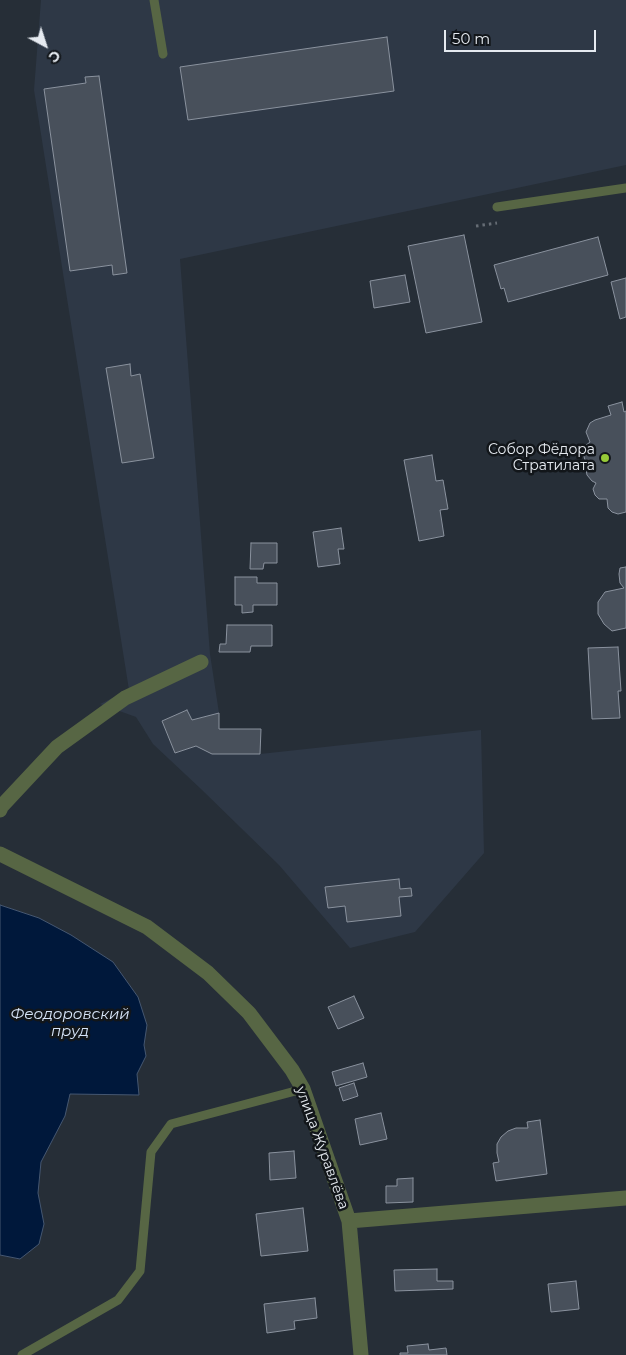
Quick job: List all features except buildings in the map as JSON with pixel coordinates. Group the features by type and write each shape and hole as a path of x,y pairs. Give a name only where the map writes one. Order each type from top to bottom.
{"street":[{"path":"0,808 57,747 125,698 201,662"},
{"name":"улица Журавлёва","path":"0,854 147,927 208,973 250,1013 292,1070 303,1089 349,1221 360,1355"},
{"path":"349,1221 626,1198"}],"lane":[{"path":"154,0 163,54"},
{"path":"497,207 626,188"},
{"path":"0,797 0,808"},
{"path":"22,1355 118,1300 140,1271 151,1152 171,1124 303,1089"}],"shaded area":[{"path":"41,0 626,0 626,165 180,259 210,654 219,713 192,720 187,710 162,721 175,753 196,746 213,754 260,754 481,730 484,853 415,932 350,948 279,865 153,744 136,717 100,704 129,690 34,90"}],"water":[{"name":"Феодоровский пруд","path":"0,905 39,918 71,935 113,962 138,997 147,1025 144,1045 146,1056 137,1074 139,1095 70,1094 65,1116 41,1162 38,1193 44,1224 39,1244 20,1259 0,1255"}],"place":[{"name":"Собор Фёдора Стратилата","path":"605,458"}]}
